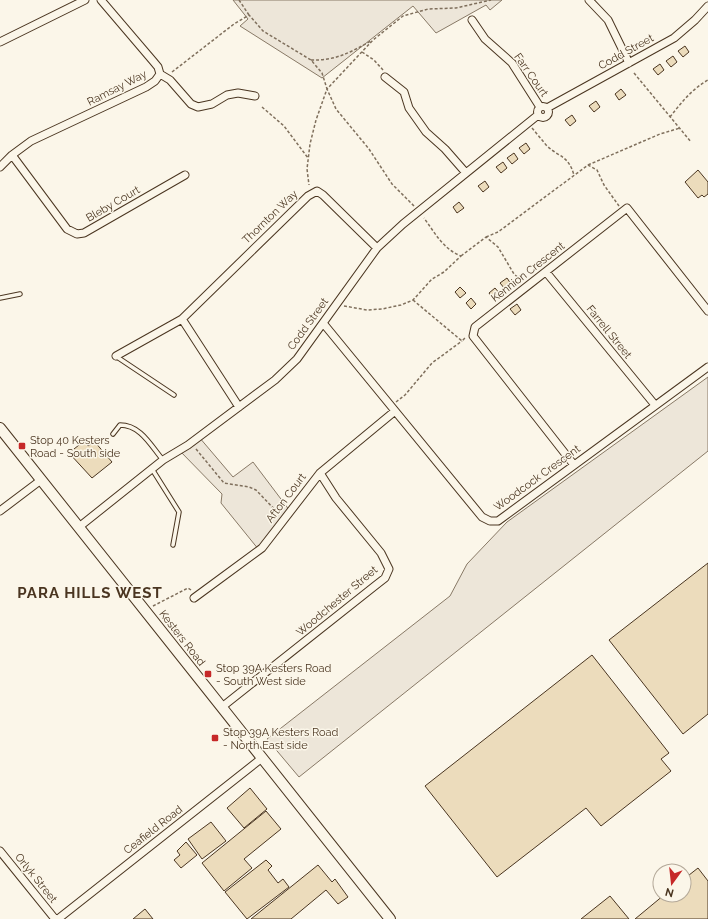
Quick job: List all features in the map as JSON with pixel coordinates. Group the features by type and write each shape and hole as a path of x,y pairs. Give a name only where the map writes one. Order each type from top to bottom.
{"main road":[{"name":"Kesters Road","path":"0,428 390,919"}],"street":[{"path":"0,42 85,0"},
{"name":"Ramsay Way","path":"0,167 12,155 31,141 146,87 155,81 160,74 158,67 101,0"},
{"path":"589,0 608,20 629,63"},
{"name":"Codd Street","path":"79,527 163,460 191,443 276,380 297,359 377,248 403,224 538,115 541,117 546,116 548,112 543,108 674,38 695,20 708,6"},
{"name":"Farr Court","path":"472,20 485,39 512,63 543,108"},
{"path":"160,74 170,80 191,104 198,107 212,104 227,95 238,92 255,96"},
{"path":"385,75 404,92 409,108 426,132 445,149 466,172"},
{"name":"Bleby Court","path":"12,155 67,229 77,234 84,233 186,175"},
{"name":"Thornton Way","path":"116,356 182,319 308,196 317,191 323,195 377,248"},
{"name":"Kennion Crescent","path":"574,465 473,336 475,328 627,208 708,311"},
{"name":"Farrell Street","path":"546,272 655,405"},
{"path":"182,319 239,407"},
{"name":"Woodcock Crescent","path":"323,323 482,517 490,521 498,521 708,366"},
{"name":"Afton Court","path":"196,596 262,548 320,472 395,410"},
{"name":"Woodchester Street","path":"222,708 385,578 389,569 381,553 336,498 320,472"},
{"path":"0,511 41,480"},
{"name":"Ceafield Road","path":"58,919 262,758"},
{"name":"Orlyk Street","path":"0,851 55,919"}],"lane":[{"path":"0,298 20,294"},
{"path":"116,356 174,395"},
{"path":"113,434 120,425 128,425 140,432 163,460"},
{"path":"152,469 179,512 173,545"}],"path":[{"path":"239,0 249,15 263,31 311,60 322,73 327,89 316,120 310,144 307,169 309,185"},
{"path":"172,72 234,24 249,15"},
{"path":"311,60 323,60 345,55 373,40"},
{"path":"362,52 374,60 385,75"},
{"path":"634,73 691,142"},
{"path":"670,117 700,84 708,80"},
{"path":"262,107 284,126 308,158"},
{"path":"532,128 547,146 565,158 571,166 574,175"},
{"path":"342,305 356,309 377,309 401,305 413,300 432,279 444,272 461,256 486,237 498,232 588,164 660,134 680,128"},
{"path":"588,164 597,170 604,185 620,207"},
{"path":"423,216 443,246 452,253 461,256"},
{"path":"486,237 498,247 514,274 525,283"},
{"path":"413,300 462,341"},
{"path":"396,402 405,395 432,363 466,338"},
{"path":"191,443 224,483 249,487 256,490 284,520"},
{"path":"152,607 188,588 196,596"}],"shaded area":[{"path":"233,0 502,0 490,10 486,5 436,33 413,6 322,78 240,26 248,19"},
{"path":"708,377 708,451 299,777 267,739 450,596 467,564 507,522"},
{"path":"199,437 233,477 253,462 290,511 259,550 221,503 222,494 179,450"}],"building":[{"path":"685,46 689,52 683,57 678,51"},
{"path":"673,56 677,62 671,67 666,61"},
{"path":"660,64 664,70 658,75 653,69"},
{"path":"621,89 626,95 619,100 615,94"},
{"path":"596,101 600,107 594,112 589,106"},
{"path":"572,115 576,121 570,126 565,120"},
{"path":"526,143 530,149 524,154 519,148"},
{"path":"514,153 518,159 512,164 507,158"},
{"path":"503,162 507,168 501,173 496,167"},
{"path":"698,170 708,182 708,194 704,197 702,195 698,198 685,182"},
{"path":"485,181 489,187 483,192 478,186"},
{"path":"459,202 464,208 457,213 453,207"},
{"path":"507,278 511,284 505,289 500,283"},
{"path":"460,287 466,293 460,298 455,292"},
{"path":"495,288 500,294 493,299 489,293"},
{"path":"471,298 476,304 471,309 466,303"},
{"path":"517,304 521,310 515,315 510,309"},
{"path":"84,441 88,446 94,441 112,462 92,478 69,453"},
{"path":"708,563 708,714 683,734 609,640"},
{"path":"592,655 669,753 661,759 671,771 601,826 586,808 497,877 425,786"},
{"path":"250,788 267,809 244,828 227,808"},
{"path":"266,811 281,829 244,859 252,868 224,891 202,863"},
{"path":"211,822 226,841 202,859 188,839"},
{"path":"186,842 197,855 181,868 174,860 180,855 177,851"},
{"path":"266,860 272,866 268,870 278,883 283,879 289,887 247,919 225,892"},
{"path":"318,865 332,882 335,879 348,897 338,904 326,890 291,919 251,919"},
{"path":"698,868 708,881 708,919 635,919 654,903 692,903 692,873"},
{"path":"610,896 629,919 581,919"},
{"path":"145,909 153,919 133,919"}],"place":[{"name":"Stop 40 Kesters Road - South side","path":"22,446"},
{"name":"Stop 39A Kesters Road - South West side","path":"208,674"},
{"name":"Stop 39A Kesters Road - North East side","path":"215,738"}],"district":[{"name":"PARA HILLS WEST","path":"90,593"}]}
